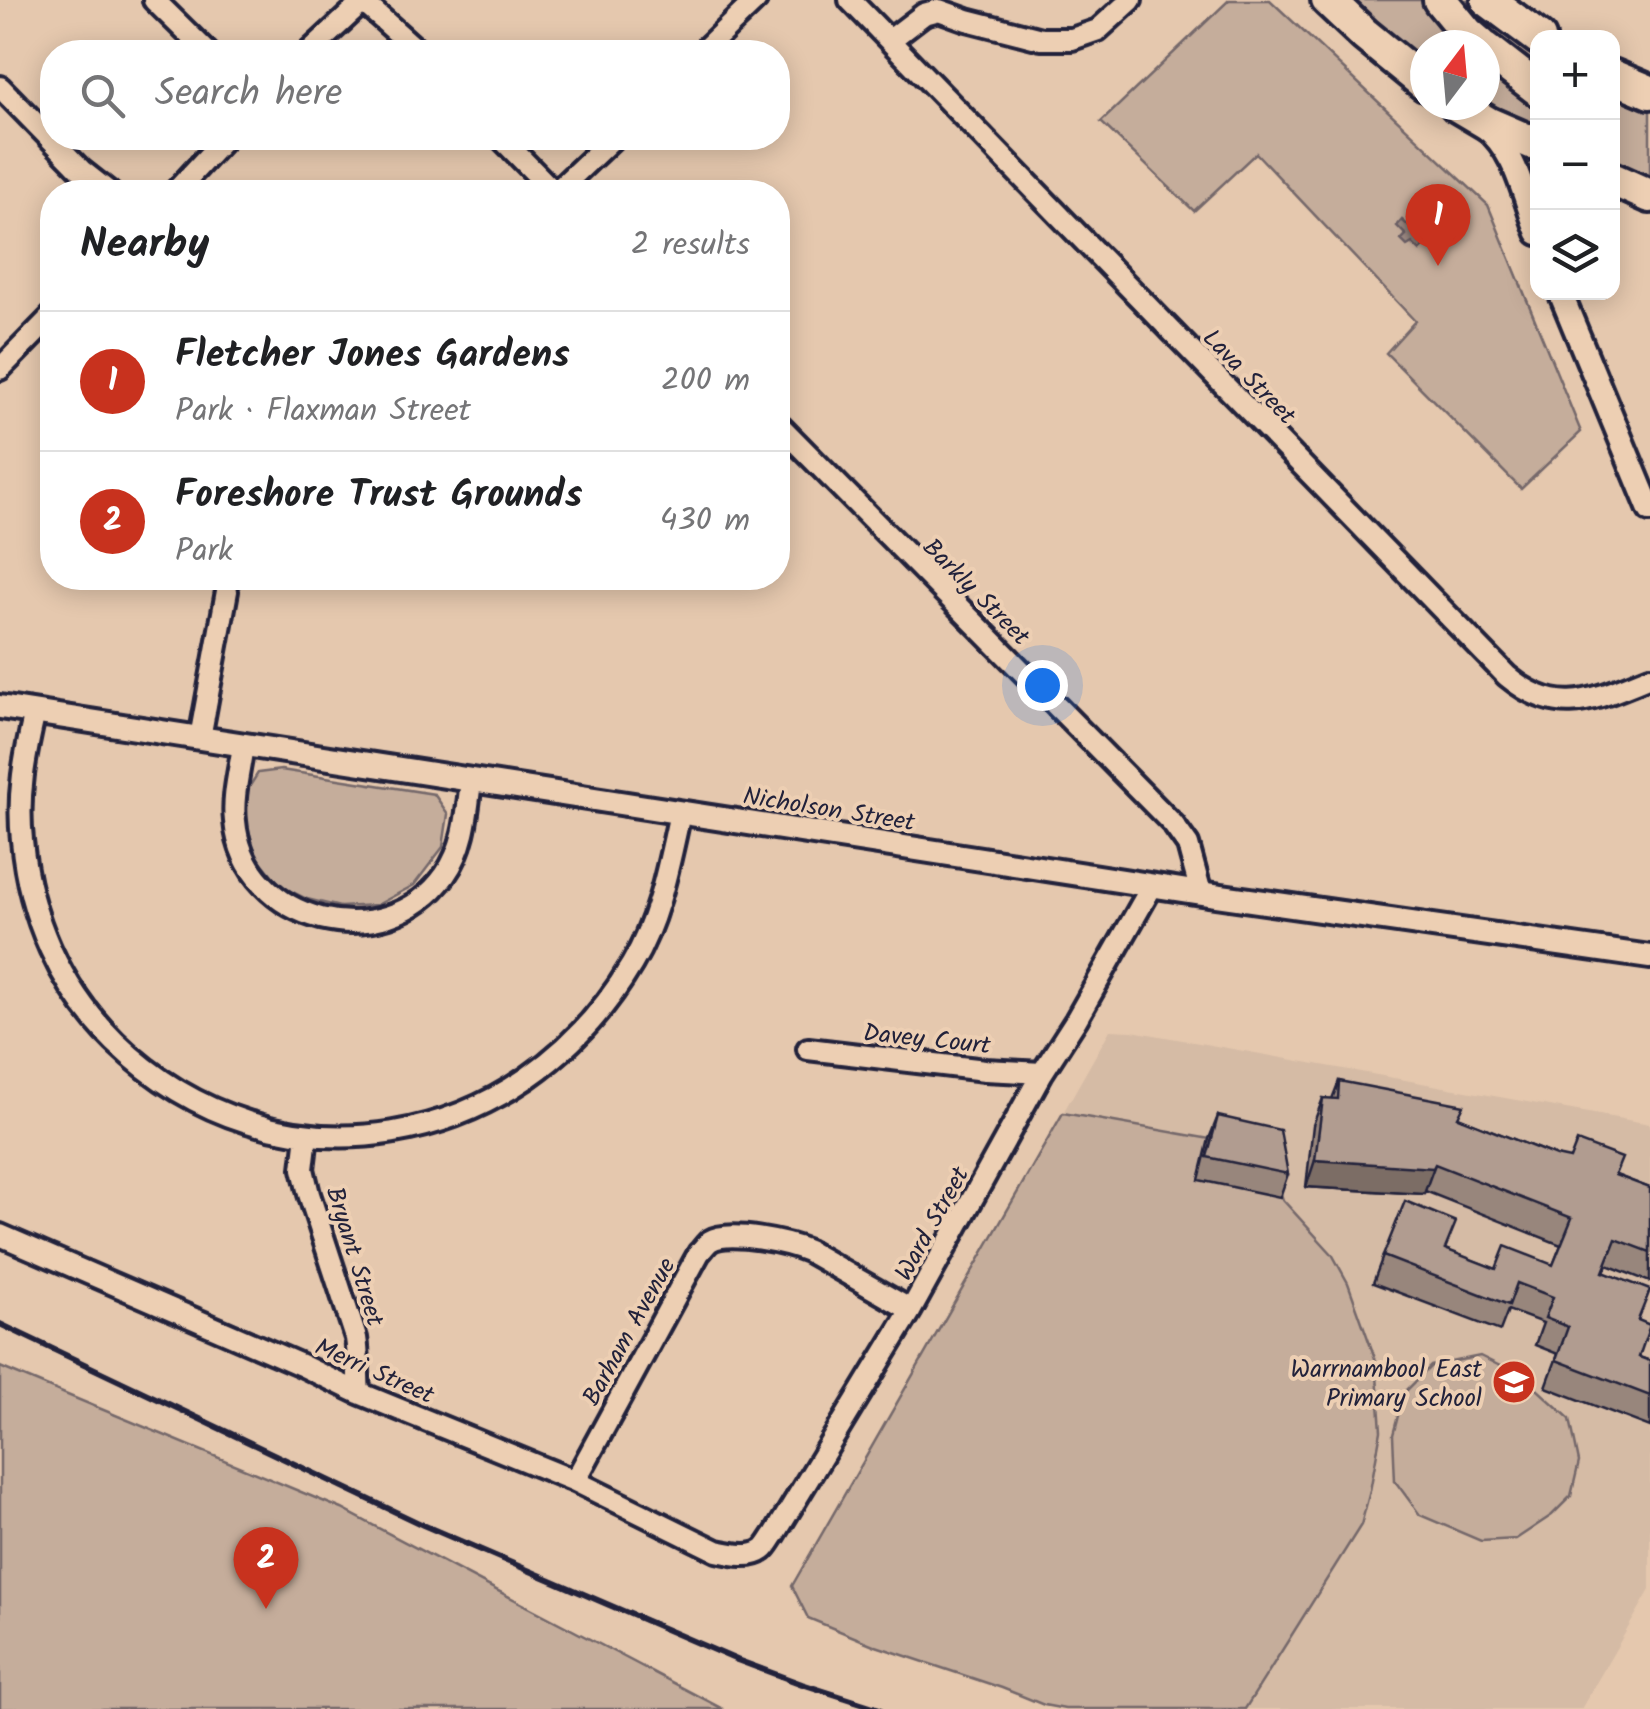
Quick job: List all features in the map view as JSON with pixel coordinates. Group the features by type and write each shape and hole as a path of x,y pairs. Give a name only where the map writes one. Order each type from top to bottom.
{"highway":[{"path":"1328,0 1410,72"},
{"path":"1440,0 1465,30"},
{"path":"1488,0 1530,31"},
{"path":"1500,60 1530,83"},
{"path":"1620,79 1650,92"},
{"path":"1486,120 1530,141"},
{"path":"1620,183 1650,196"}],"street":[{"path":"154,0 195,40"},
{"path":"714,40 756,0"},
{"name":"Lava Street","path":"850,0 1508,676 1531,694 1557,702 1604,695 1650,677"},
{"path":"890,40 924,14 939,10 1042,40 1072,38 1098,30 1131,0"},
{"path":"322,40 363,1 406,40"},
{"path":"0,87 40,127"},
{"path":"1476,120 1497,136 1530,183"},
{"path":"62,150 94,180"},
{"path":"185,180 214,150"},
{"path":"513,150 543,180"},
{"path":"568,180 600,150"},
{"path":"82,170 87,180"},
{"path":"1563,300 1650,510"},
{"path":"0,338 8,362 40,329"},
{"name":"Barkly Street","path":"790,436 1173,824 1188,845 1201,893"},
{"path":"200,738 226,591"},
{"name":"Nicholson Street","path":"0,707 1152,886 1650,957"},
{"path":"35,712 20,796 26,875 44,937 75,994 104,1030 168,1085 253,1124 307,1134 370,1136 456,1117 504,1094 559,1055 614,993 635,960 662,888 680,812"},
{"path":"243,745 234,819 246,860 259,880 292,908 335,922 358,923 393,915 437,885 461,846 471,780"},
{"name":"Ward Street","path":"729,1554 763,1550 775,1534 911,1310 1042,1073 1152,886"},
{"name":"Davey Court","path":"808,1049 1042,1073"},
{"name":"Bryant Street","path":"307,1134 304,1169 309,1194 356,1338 359,1393"},
{"name":"Merri Street","path":"0,1235 359,1393 574,1481 729,1554"},
{"name":"Barham Avenue","path":"574,1481 699,1254 711,1240 728,1236 794,1245 911,1310"}],"shaded area":[{"path":"1229,0 1270,0 1488,205 1581,432 1521,489 1386,353 1415,321 1256,153 1194,211 1101,122"},
{"path":"1328,0 1488,0 1530,32 1530,140 1500,117 1500,30 1410,30 1410,71"},
{"path":"1620,79 1650,92 1650,196 1620,182"},
{"path":"1402,220 1412,229 1417,225 1423,232 1418,236 1426,244 1420,251 1401,240 1406,235 1397,226"},
{"path":"281,770 434,794 448,814 443,847 414,885 377,905 340,907 307,899 281,886 256,855 246,820 246,792 258,773"},
{"name":"Warrnambool East Primary School","path":"1110,1030 1650,1124 1650,1590 1581,1709 1245,1709 1361,1525 1381,1431 1376,1361 1348,1283 1332,1254 1283,1200 1267,1149 1063,1113"},
{"path":"1063,1113 1267,1149 1283,1200 1332,1254 1348,1283 1376,1361 1381,1431 1361,1525 1245,1709 1065,1709 1044,1705 808,1618 792,1586"},
{"path":"1480,1356 1526,1379 1570,1419 1579,1462 1571,1496 1552,1515 1516,1539 1481,1541 1420,1515 1395,1481 1393,1435 1404,1393 1431,1366"},
{"path":"0,1367 342,1509 723,1709 0,1709"}],"building":[{"path":"1339,1081 1464,1105 1458,1117 1556,1156 1570,1159 1577,1141 1622,1158 1615,1175 1650,1188 1650,1252 1616,1239 1603,1272 1650,1290 1638,1320 1650,1325 1639,1357 1650,1361 1650,1396 1556,1360 1568,1327 1545,1318 1553,1297 1517,1283 1509,1305 1383,1256 1405,1201 1456,1222 1445,1249 1496,1269 1505,1246 1553,1265 1572,1218 1435,1164 1433,1168 1315,1160 1323,1098 1338,1099"},
{"path":"1218,1116 1280,1130 1288,1174 1207,1157"}],"railway":[{"path":"0,1324 423,1525 737,1660 880,1709"}],"place":[{"name":"Fletcher Jones Gardens","path":"1438,266"},
{"name":"Warrnambool East Primary School","path":"1514,1382"},
{"name":"Foreshore Trust Grounds","path":"266,1609"}]}
